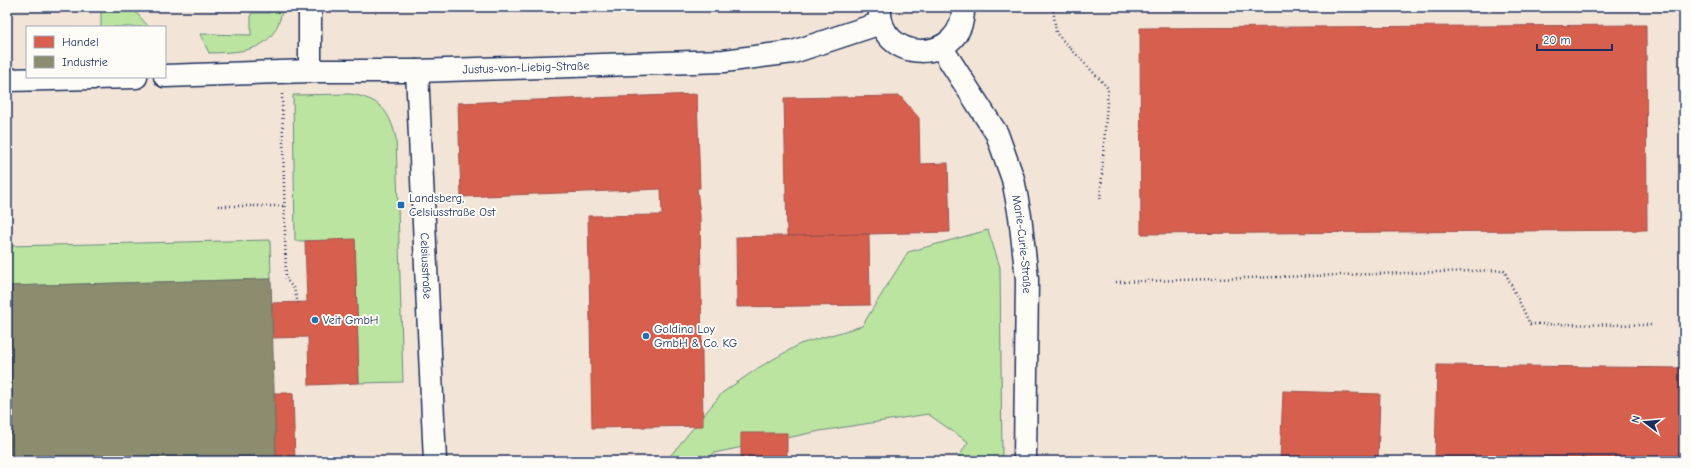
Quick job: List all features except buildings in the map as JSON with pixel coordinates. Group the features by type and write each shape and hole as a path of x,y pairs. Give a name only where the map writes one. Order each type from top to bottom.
{"street":[{"path":"310,7 310,71"},
{"name":"Justus-von-Liebig-Straße","path":"166,76 310,71 418,71 724,61 793,52 880,15 887,34 895,43 906,49 917,52 930,51 941,47 952,39 960,28 963,7"},
{"name":"Marie-Curie-Straße","path":"941,47 997,134 1013,179 1020,216 1027,279 1025,461"},
{"name":"Celsiusstraße","path":"418,71 434,461"},
{"path":"7,80 93,78"}],"path":[{"path":"1054,7 1056,33 1108,88 1100,201"},
{"path":"282,96 286,279 294,289 298,302"},
{"path":"218,206 284,206"},
{"path":"1116,282 1504,270 1530,324 1653,325"}],"shaded area":[{"path":"7,7 1684,7 1684,249 1682,249 1684,256 1684,461 7,461"}],"green space":[{"path":"101,7 131,7 148,26 101,26"},
{"path":"270,7 283,7 274,33 266,41 247,50 209,53 200,34 251,35 251,13 269,13"},
{"path":"350,94 368,99 381,107 390,120 396,138 403,382 359,383 355,240 295,241 293,95"},
{"path":"988,230 1000,267 1002,461 956,461 968,442 928,414 820,431 714,453 707,461 666,461 722,393 758,368 800,344 862,326 908,252"},
{"path":"270,240 271,279 7,286 7,246"}],"place":[{"name":"Landsberg, Celsiusstraße Ost","path":"401,205"},
{"name":"Veit GmbH","path":"315,320"},
{"name":"Goldina Loy GmbH & Co. KG","path":"646,336"}]}
